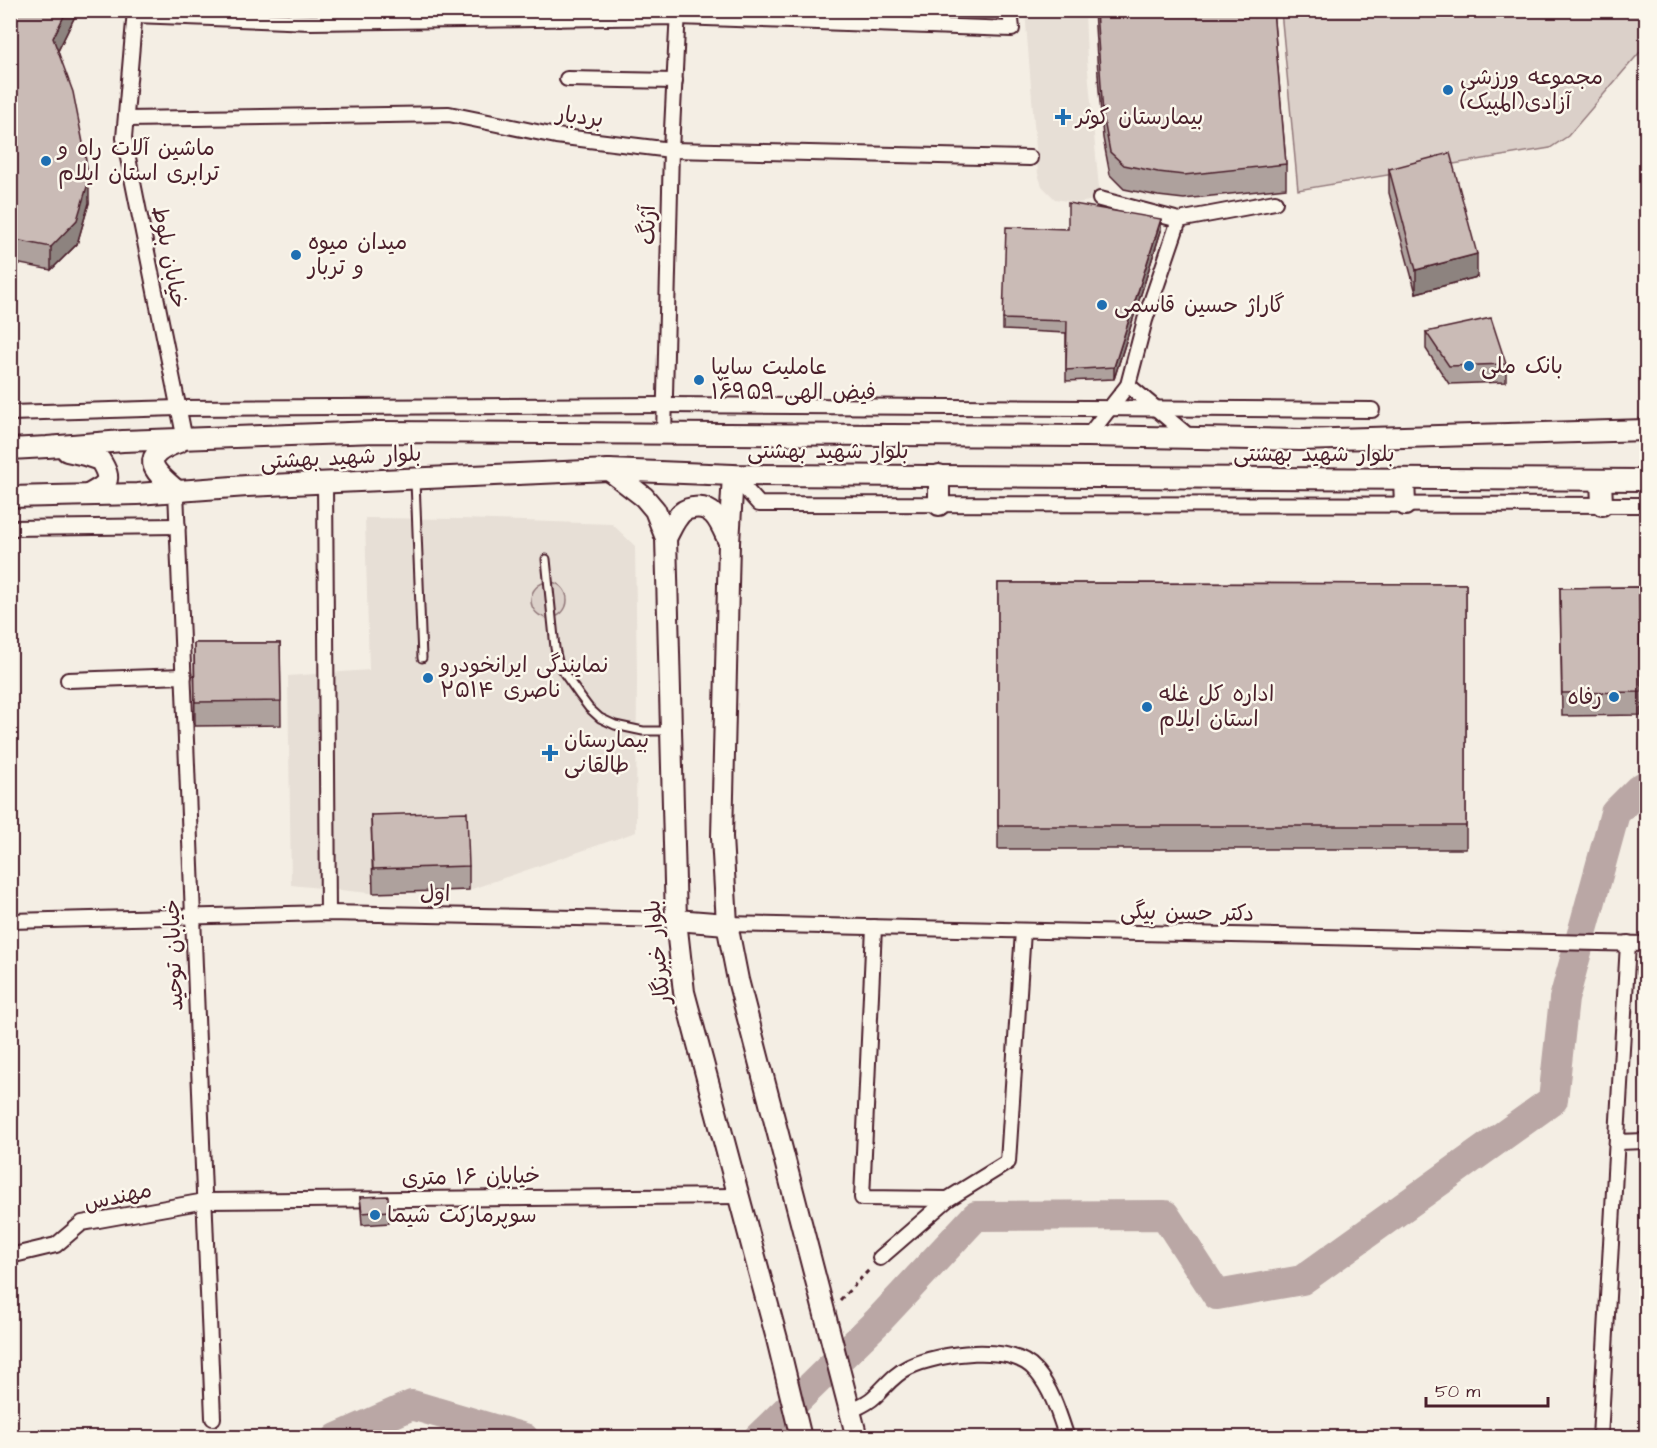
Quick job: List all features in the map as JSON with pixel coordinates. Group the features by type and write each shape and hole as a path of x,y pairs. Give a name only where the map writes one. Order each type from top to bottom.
{"main road":[{"name":"بلوار شهید بهشتی","path":"10,449 123,441 377,432 1088,436 1300,440 1647,430"},
{"path":"176,490 155,471 153,462 156,454 184,440"},
{"path":"47,447 100,460 108,473 107,481 102,487 88,495"},
{"name":"بلوار شهید بهشتی","path":"10,497 137,494 176,490 609,470 733,474 1647,480"},
{"name":"بلوار خبرنگار","path":"609,470 650,503 666,538 676,920 684,992 801,1437"},
{"path":"733,474 729,543 722,837 727,924 738,980 857,1437"},
{"path":"939,475 939,505"},
{"path":"1404,479 1405,505"},
{"path":"1601,480 1602,505"},
{"path":"666,538 677,518 686,509 699,507 711,510 720,521 729,543"},
{"path":"676,920 727,924"}],"street":[{"path":"135,13 311,16 678,14 825,16 1012,29 1010,10"},
{"name":"خیابان بلوط","path":"135,13 124,138 184,440"},
{"name":"آژنگ","path":"664,435 671,150 678,14"},
{"path":"567,80 675,81"},
{"name":"بردبار","path":"126,119 449,114 556,136 671,150 1030,158"},
{"path":"1100,199 1179,220 1275,202"},
{"path":"1088,436 1128,385 1145,320 1179,220"},
{"path":"1128,385 1191,438"},
{"path":"10,413 178,408 665,405 1372,410"},
{"path":"733,474 759,504 1647,505"},
{"path":"325,483 328,912"},
{"name":"خیابان توحید","path":"176,490 213,1418"},
{"path":"10,528 178,526"},
{"path":"68,680 184,676"},
{"name":"اول","path":"10,921 328,912 676,920"},
{"name":"دکتر حسن بیگی","path":"727,924 1647,944"},
{"path":"874,927 862,1198 948,1199"},
{"path":"880,1258 948,1199 1008,1162 1023,930"},
{"path":"1600,1437 1628,943"},
{"path":"1617,1142 1647,1142"},
{"name":"خیابان ۱۶ متری","path":"205,1201 739,1196"},
{"name":"مهندس","path":"10,1256 56,1245 82,1223 205,1201"},
{"path":"850,1411 872,1400 889,1380 908,1367 938,1358 992,1352 1016,1356 1035,1369 1058,1409 1067,1437"}],"lane":[{"path":"415,479 422,658"},
{"path":"546,559 559,666 580,696 600,718 615,725 643,731 670,731"}],"path":[{"path":"825,1316 880,1258"}],"shaded area":[{"path":"689,10 815,11 815,14 689,12"},
{"name":"بیمارستان کوثر","path":"1025,11 1085,11 1087,60 1100,199 1078,203 1055,199 1042,186 1038,174"},
{"name":"مجموعه ورزشی آزادی(المپیک)","path":"1281,11 1646,11 1646,45 1568,136 1550,148 1298,190"},
{"path":"365,518 612,524 635,546 636,832 469,890 379,894 291,885 288,676 369,670"},
{"path":"549,582 561,588 567,600 561,612 549,618 537,612 531,600 537,588"}],"building":[{"name":"ماشین آلات راه و ترابری استان ایلام","path":"10,10 67,10 53,38 73,92 89,180 77,220 51,247 10,239"},
{"path":"1096,10 1273,10 1286,164 1184,175 1124,165 1110,152 1103,115"},
{"path":"1450,153 1477,254 1416,270 1389,169"},
{"path":"1068,203 1161,219 1114,367 1066,370 1067,321 1003,319 1006,227 1068,229"},
{"path":"1491,318 1506,364 1449,366 1426,332"},
{"path":"998,583 1466,584 1466,826 998,826"},
{"path":"1639,587 1641,692 1562,693 1560,588"},
{"path":"194,643 280,643 281,701 195,702"},
{"path":"467,812 469,866 373,869 371,815"},
{"path":"388,1196 389,1211 362,1213 360,1197"}],"waterway":[{"path":"758,1438 878,1321 976,1216 1165,1215 1217,1295 1302,1280 1553,1100 1564,999 1615,813 1646,785"},
{"path":"337,1438 412,1405 524,1438"}],"place":[{"name":"مجموعه ورزشی آزادی(المپیک)","path":"1448,90"},
{"name":"بیمارستان کوثر","path":"1063,117"},
{"name":"ماشین آلات راه و ترابری استان ایلام","path":"46,161"},
{"name":"میدان میوه و تربار","path":"296,255"},
{"name":"گاراژ حسین قاسمی","path":"1102,305"},
{"name":"بانک ملی","path":"1469,366"},
{"name":"عاملیت سایپا ۱۶۹۵۹ فیض الهی","path":"699,380"},
{"name":"نمایندگی ایرانخودرو ناصری ۲۵۱۴","path":"428,678"},
{"name":"رفاه","path":"1614,697"},
{"name":"اداره کل غله استان ایلام","path":"1147,707"},
{"name":"بیمارستان طالقانی","path":"550,753"},
{"name":"سوپرمارکت شیما","path":"375,1215"}]}
